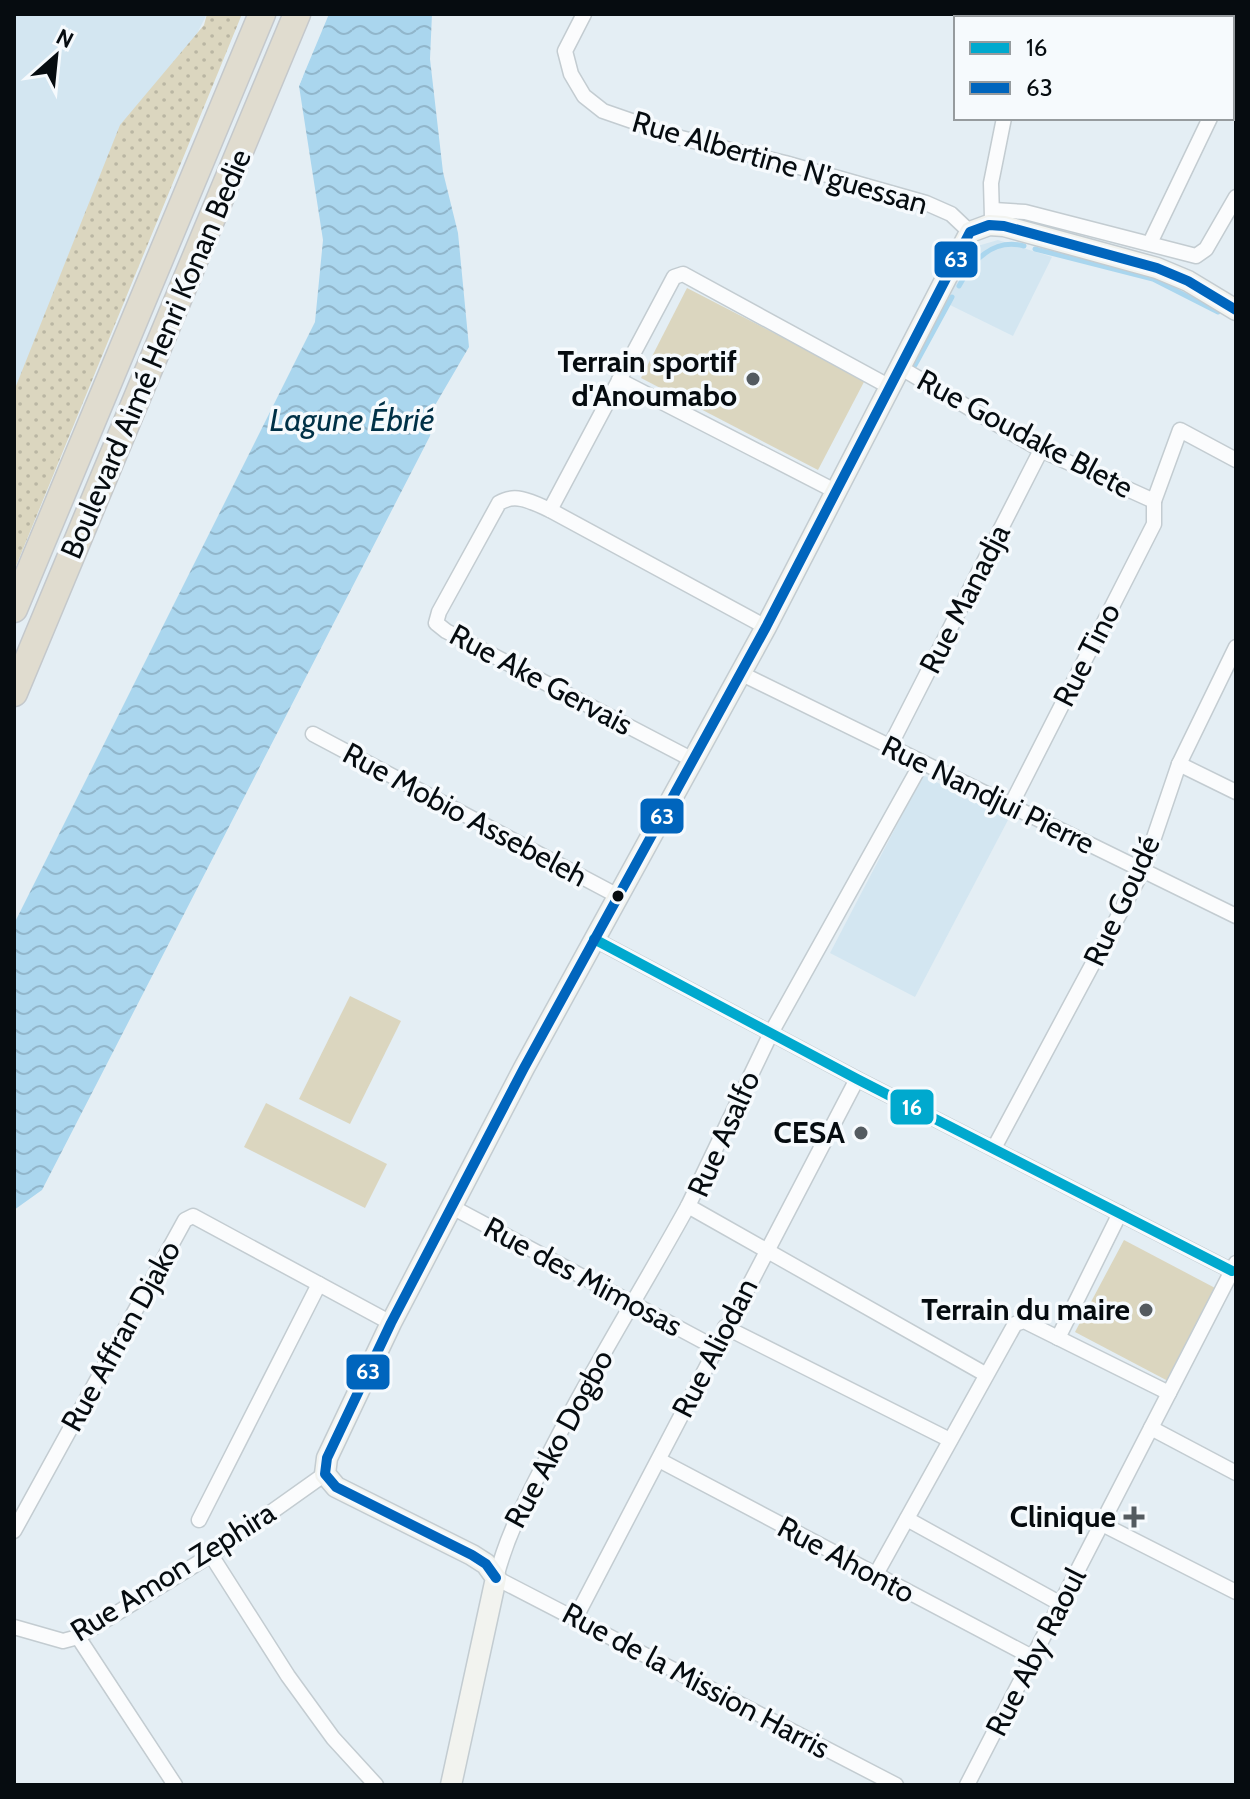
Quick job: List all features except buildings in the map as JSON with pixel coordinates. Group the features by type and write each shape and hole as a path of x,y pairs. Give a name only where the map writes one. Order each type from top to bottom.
{"highway":[{"name":"Boulevard Aimé Henri Konan Bedie","path":"14,609 262,14"},
{"name":"Boulevard Aimé Henri Konan Bedie","path":"14,693 297,14"}],"street":[{"name":"Rue Albertine N'guessan","path":"584,14 565,51 571,74 584,96 603,111 681,138 785,163 984,222"},
{"path":"451,1785 496,1578 486,1564 472,1555 336,1487 325,1474 327,1458 391,1323 594,939 766,627 890,387 984,222 1004,120"},
{"path":"1150,243 1209,120"},
{"path":"984,222 1025,212 1201,254 1236,197"},
{"path":"984,222 1157,268 1188,281 1236,310"},
{"path":"550,510 668,284 683,274 890,387"},
{"name":"Rue Goudake Blete","path":"901,368 1041,450 1154,501 1180,430 1236,460"},
{"path":"619,380 835,491"},
{"name":"Rue Manadja","path":"889,748 1041,450"},
{"name":"Rue Ake Gervais","path":"693,760 436,623 439,612 499,503 507,498 520,498 550,510 766,627"},
{"name":"Rue Tino","path":"1010,807 1154,524 1154,501"},
{"name":"Rue Goudé","path":"994,1148 1143,870 1179,764 1236,647"},
{"name":"Rue Nandjui Pierre","path":"740,673 1236,916"},
{"name":"Rue Mobio Assebeleh","path":"313,734 618,896"},
{"name":"Rue Asalfo","path":"921,764 771,1033 688,1206 985,1374"},
{"path":"1179,764 1236,792"},
{"path":"594,939 857,1079 1120,1213 1234,1267"},
{"name":"Rue Aliodan","path":"576,1617 659,1460 714,1347 857,1079"},
{"name":"Rue Ako Dogbo","path":"496,1578 505,1542 583,1384 634,1304 688,1206"},
{"name":"Rue des Mimosas","path":"452,1207 714,1347"},
{"path":"1058,1338 1120,1213"},
{"name":"Rue Affran Djako","path":"14,1531 185,1220 193,1216 391,1323"},
{"name":"Rue Aby Raoul","path":"967,1785 1234,1267"},
{"path":"199,1520 319,1284"},
{"path":"875,1576 1015,1324 1020,1321 1058,1338 1169,1393"},
{"path":"725,1327 950,1440"},
{"path":"1151,1428 1236,1473"},
{"name":"Rue Ahonto","path":"659,1460 1034,1658"},
{"name":"Rue Amon Zephira","path":"14,1627 63,1641 78,1637 211,1555 325,1474"},
{"path":"907,1519 1061,1604"},
{"path":"1102,1524 1236,1592"},
{"path":"211,1555 288,1676 333,1738 376,1785"},
{"name":"Rue de la Mission Harris","path":"496,1578 896,1785"},
{"path":"78,1637 175,1785"}],"shaded area":[{"path":"14,14 207,14 14,391"},
{"path":"207,14 242,14 14,571 14,391 120,125 204,25"},
{"path":"998,240 1052,257 1013,336 946,303 974,247"},
{"name":"Terrain sportif d'Anoumabo","path":"687,288 865,380 818,470 641,378"},
{"path":"923,775 1008,820 915,997 830,953"},
{"path":"350,996 401,1021 350,1124 299,1099"},
{"path":"266,1103 387,1164 365,1208 244,1147"},
{"name":"Terrain du maire","path":"1124,1240 1217,1289 1168,1381 1075,1332"}],"water":[{"name":"Lagune Ébrié","path":"297,14 432,14 430,59 443,172 458,233 469,347 434,407 430,436 42,1190 14,1210 14,924 315,322 323,240 299,86 303,76"}],"pier":[{"path":"293,14 329,14 296,93 299,75"}],"waterway":[{"path":"959,286 977,260 993,249 1013,244 1024,246"},
{"path":"1035,249 1153,279 1218,312"},
{"path":"915,365 952,297"}],"transit line":[{"name":"63","path":"496,1578 486,1564 472,1555 336,1487 325,1474 327,1458 391,1323 524,1068 766,627 970,232 989,225 1004,226 1157,268 1188,281 1236,310"},
{"name":"16","path":"594,939 857,1079 1232,1271"}],"place":[{"name":"Terrain sportif d'Anoumabo","path":"753,379"},
{"name":"CESA","path":"861,1133"},
{"name":"Terrain du maire","path":"1146,1310"},
{"name":"Clinique","path":"1134,1517"}]}
